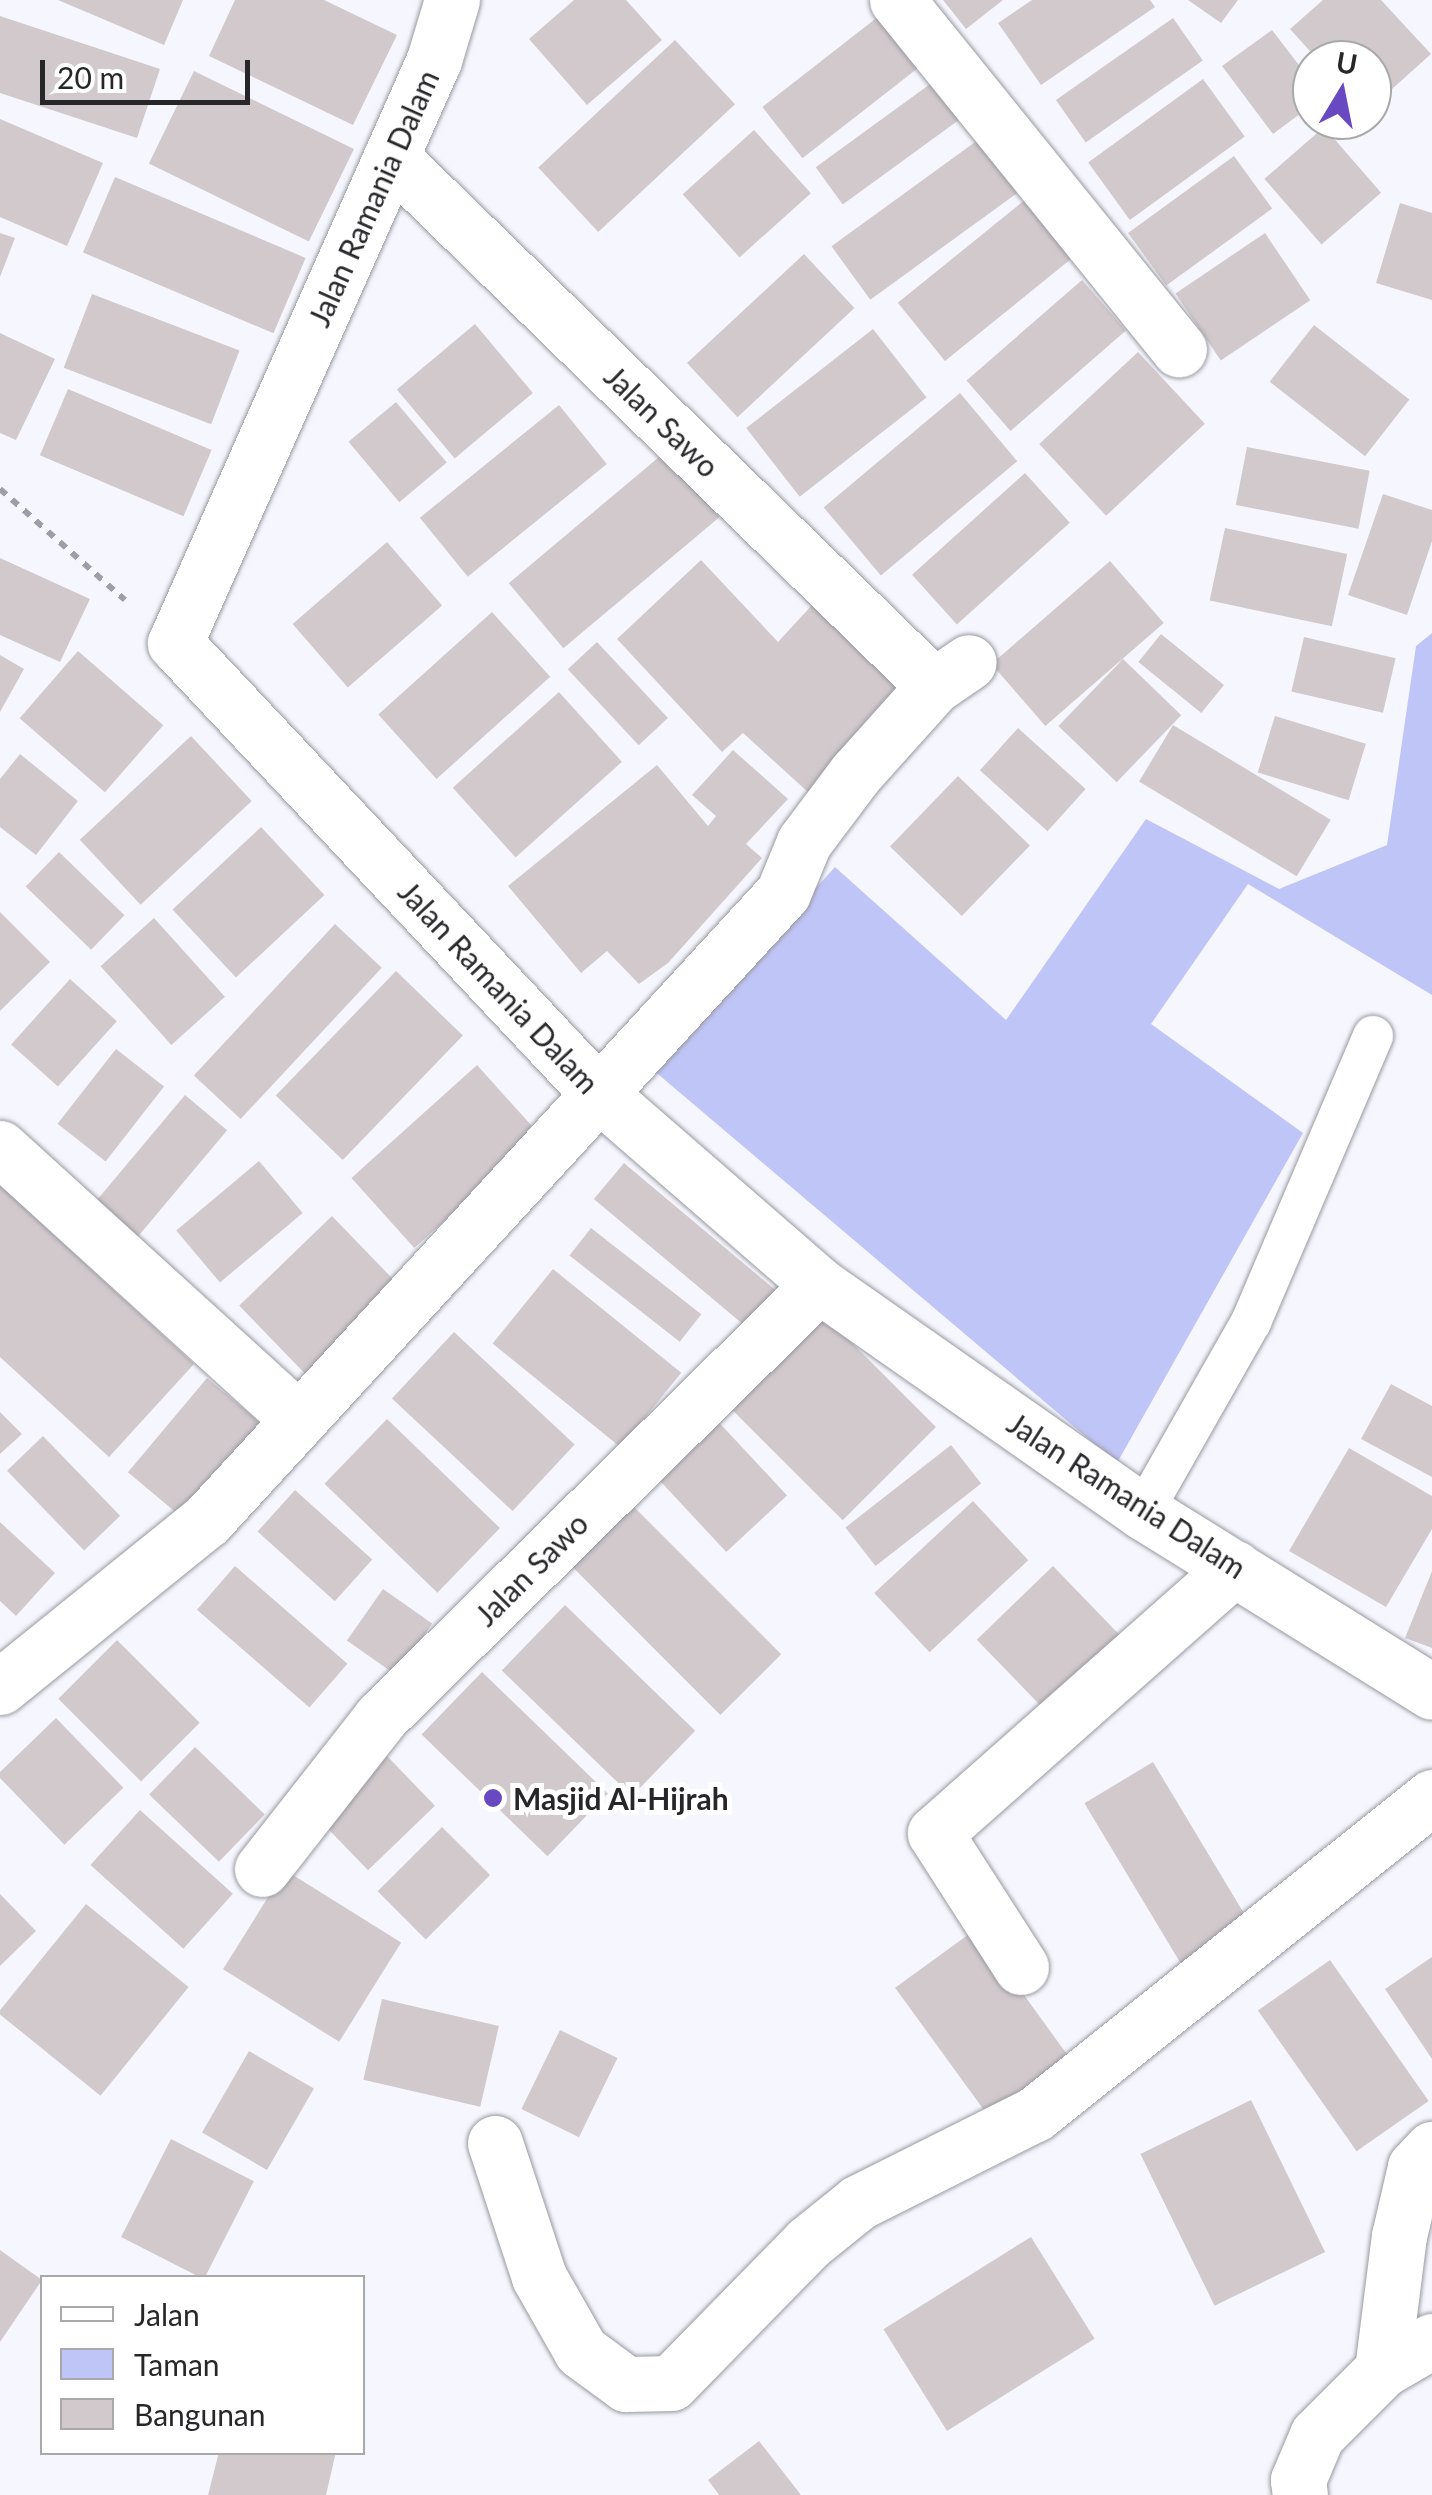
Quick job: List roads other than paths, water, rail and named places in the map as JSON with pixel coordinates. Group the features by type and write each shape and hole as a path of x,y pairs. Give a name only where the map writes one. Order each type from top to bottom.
{"street":[{"name":"Jalan Ramania Dalam","path":"452,0 391,157 175,643 596,1091 819,1285 1143,1512 1432,1692"},
{"path":"897,0 1179,350"},
{"name":"Jalan Sawo","path":"391,157 951,674 804,842 783,894 596,1091"},
{"path":"0,1686 208,1520 596,1091"},
{"path":"0,1148 299,1420"},
{"name":"Jalan Sawo","path":"262,1869 381,1717 819,1285"},
{"path":"1021,1967 935,1832 1235,1568"},
{"path":"495,2142 539,2277 581,2352 626,2384 672,2383 808,2243 859,2202 1036,2114 1432,1797"},
{"path":"1382,2370 1415,2166 1432,2149"},
{"path":"1300,2495 1298,2480 1316,2435 1382,2370 1432,2341"}],"lane":[{"path":"1143,1512 1251,1322 1373,1036"}],"place":[{"name":"Masjid Al-Hijrah","path":"493,1798"}]}
